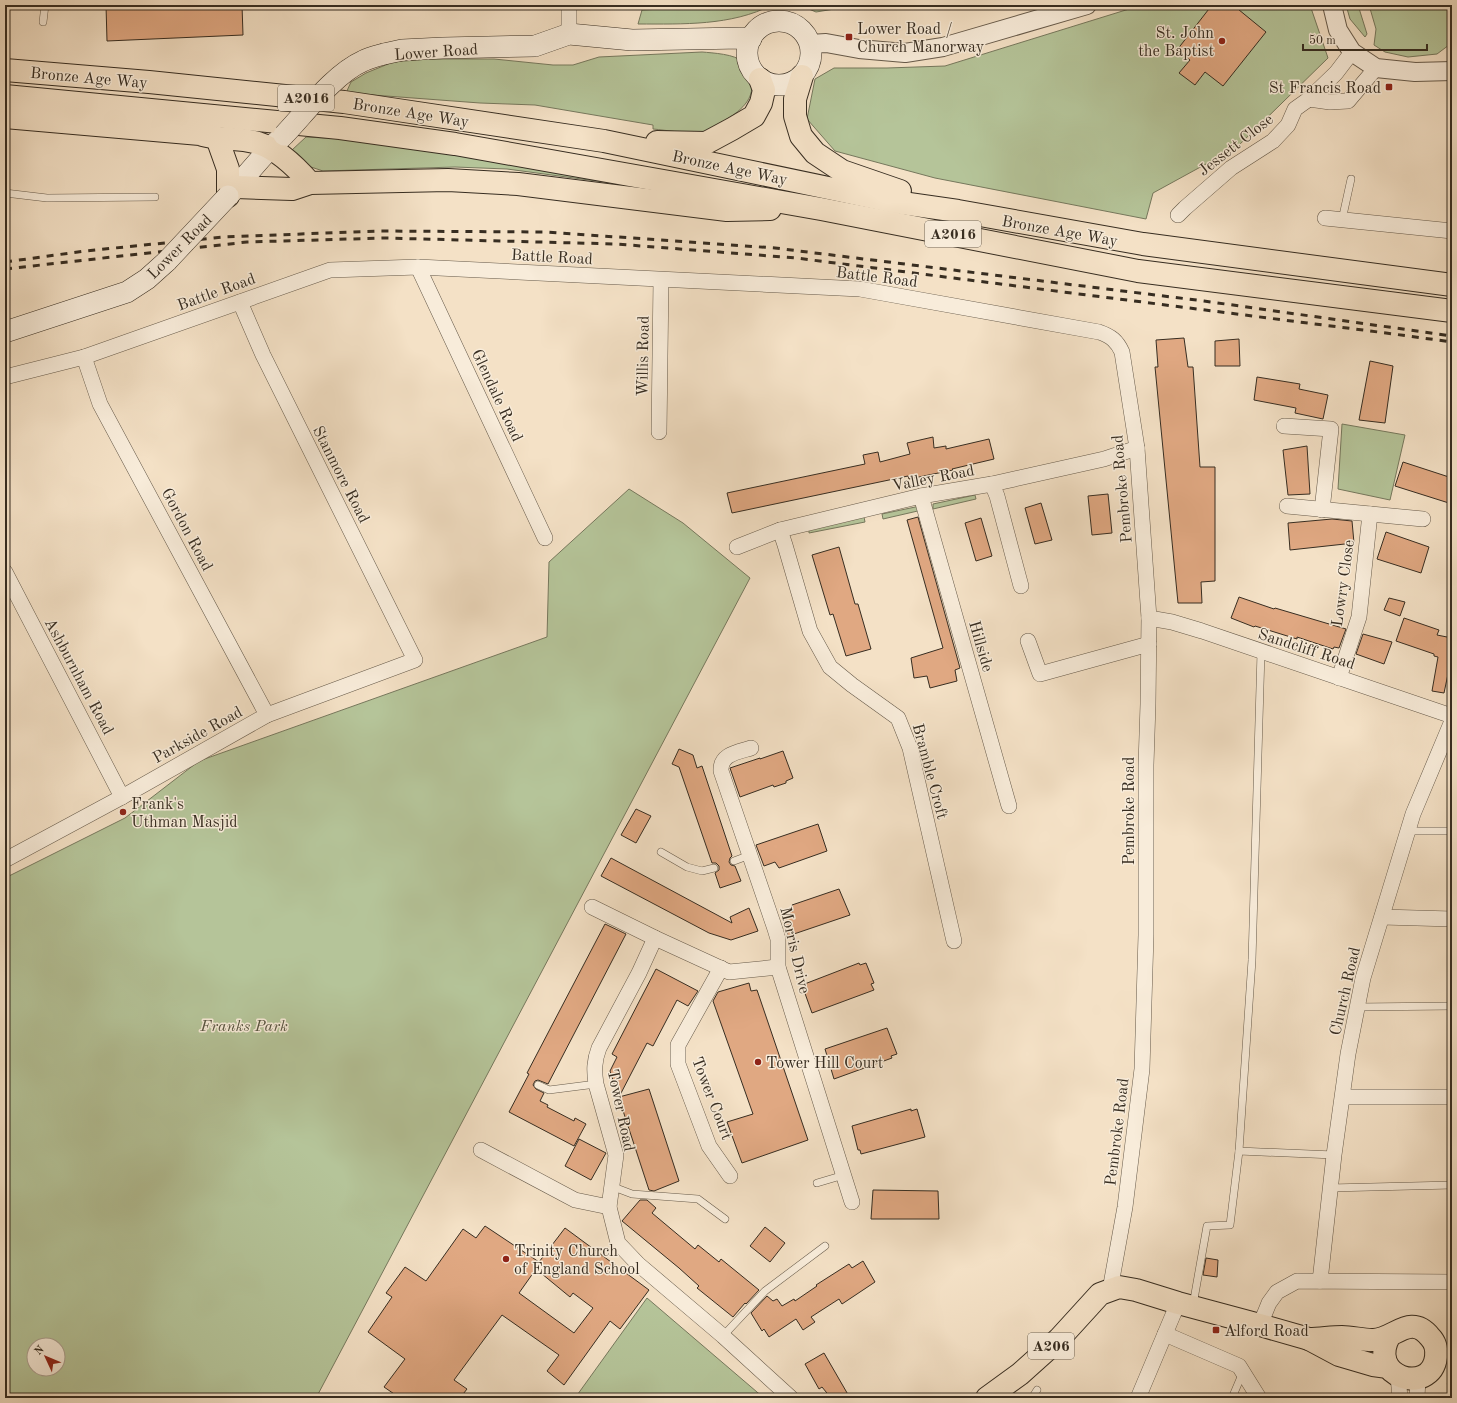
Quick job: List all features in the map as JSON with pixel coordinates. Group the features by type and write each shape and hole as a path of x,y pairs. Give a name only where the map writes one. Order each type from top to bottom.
{"main road":[{"path":"802,76 793,82 783,85 771,85 760,79 752,71 748,60 747,53 753,35 761,27 771,22 787,22 797,26 805,34 810,44 811,54 809,65 802,76 794,99 795,116 801,136 815,153 842,171 958,211"},
{"name":"Lower Road","path":"5,332 127,292 147,279 167,261 331,83 363,61 402,50 535,46 569,34 632,40 751,39"},
{"name":"Bronze Age Way","path":"5,70 149,82 344,102 604,141 895,202 958,211 1143,244 1452,285"},
{"path":"604,141 706,143 754,116 762,103 763,97 764,90 760,79"},
{"name":"Bronze Age Way","path":"5,96 340,128 455,144 821,208 1138,271 1452,311"},
{"path":"5,117 200,134 217,138 258,143 277,142 310,183"},
{"path":"217,138 228,169 232,191 292,190 310,183 448,180 518,184 727,210 821,208"},
{"path":"1110,1290 1119,1287 1136,1290 1309,1339 1339,1355 1410,1378 1452,1367"},
{"name":"A206","path":"987,1398 1020,1374 1059,1339 1100,1294 1110,1290"},
{"path":"1309,1339 1343,1337 1374,1341 1390,1335 1402,1328 1415,1328 1442,1340 1435,1345 1436,1358 1433,1365 1410,1378"},
{"path":"1390,1335 1386,1342 1384,1355 1410,1378"}],"street":[{"path":"569,5 569,34"},
{"path":"810,44 826,43 859,49 905,53 943,47 1087,5"},
{"path":"1332,5 1338,30 1352,52 1376,68 1416,72 1452,71"},
{"name":"Jessett Close","path":"1178,215 1231,168 1272,142 1288,126 1295,110 1309,99 1336,73 1352,52"},
{"path":"1309,99 1330,102 1348,101 1376,68"},
{"path":"1326,218 1452,231"},
{"name":"Battle Road","path":"5,378 84,357 330,270 418,267 860,289 1099,332 1110,336"},
{"name":"Glendale Road","path":"418,267 545,538"},
{"name":"Willis Road","path":"659,432 661,280"},
{"name":"Stanmore Road","path":"240,302 263,355 415,660"},
{"name":"Pembroke Road","path":"1110,336 1119,345 1122,352 1137,448 1149,618 1146,765 1146,935 1142,1069 1125,1207 1110,1290"},
{"name":"Gordon Road","path":"84,357 100,404 267,715"},
{"path":"1284,426 1331,429 1322,510"},
{"name":"Valley Road","path":"737,547 780,530 921,496 992,484 1104,459 1137,448"},
{"path":"992,484 997,496 1020,586"},
{"name":"Hillside","path":"921,496 1009,806"},
{"path":"1287,506 1423,519"},
{"name":"Lowry Close","path":"1339,678 1359,617 1370,514"},
{"name":"Bramble Croft","path":"780,530 810,631 830,667 898,718 910,748 954,941"},
{"name":"Ashburnham Road","path":"5,572 122,797"},
{"name":"Sandcliff Road","path":"1149,618 1172,622 1452,716"},
{"path":"1028,642 1040,674 1149,644"},
{"name":"Parkside Road","path":"5,860 122,797 267,715 415,660"},
{"name":"Church Road","path":"1320,1281 1334,1156 1357,1007 1363,978 1413,814 1452,721"},
{"name":"Morris Drive","path":"751,748 726,757 720,765 721,771 778,939 778,967 852,1202"},
{"path":"592,907 729,972 778,967"},
{"path":"1382,917 1452,919"},
{"name":"Tower Road","path":"656,938 599,1048 595,1060 594,1074 596,1084 616,1155 609,1207 618,1243 638,1264 723,1336 791,1398"},
{"name":"Tower Court","path":"721,968 678,1045 678,1064 709,1146 730,1176"},
{"path":"1343,1097 1452,1097"},
{"path":"481,1150 575,1200 609,1207"},
{"path":"1260,1325 1269,1303 1277,1292 1297,1281 1452,1282"},
{"path":"1138,1398 1165,1334 1185,1305"},
{"path":"1165,1334 1239,1366 1259,1398"},
{"path":"1400,1398 1410,1378"}],"lane":[{"path":"43,22 45,5"},
{"path":"1342,220 1351,180"},
{"path":"5,193 47,198 155,197"},
{"path":"1185,1305 1207,1226 1230,1225 1240,1151 1252,960 1260,652"},
{"path":"1408,831 1452,831"},
{"path":"662,852 687,867 702,871 714,868"},
{"path":"734,861 750,855"},
{"path":"1357,1007 1452,1006"},
{"path":"538,1085 549,1090 596,1084"},
{"path":"1240,1151 1334,1156"},
{"path":"817,1183 844,1175"},
{"path":"1330,1188 1452,1185"},
{"path":"611,1186 632,1194 698,1199 725,1219"},
{"path":"723,1336 765,1291 825,1246"},
{"path":"1232,1398 1243,1372"},
{"path":"1032,1398 1037,1390"}],"green space":[{"path":"708,5 772,5 740,17 723,20 689,24 638,24 642,10 703,7"},
{"path":"799,5 859,5 816,12"},
{"path":"1142,5 1310,5 1328,58 1237,147 1153,193 1146,219 935,178 835,151 807,119 815,79 834,68 945,66"},
{"path":"1346,5 1358,5 1367,34 1365,37 1350,19"},
{"path":"1369,5 1442,5 1452,9 1449,45 1437,54 1408,57 1385,52 1374,45 1376,29"},
{"path":"702,52 724,54 739,59 748,68 752,84 749,98 745,104 734,114 706,133 688,133 653,129 653,125 535,105 480,103 346,93 351,82 366,73 393,62 429,59 494,59 553,65 573,65 599,57"},
{"path":"306,137 363,140 656,184 656,189 507,169 455,167 323,171 308,166 292,150"},
{"path":"1342,424 1405,435 1390,500 1338,489"},
{"name":"Franks Park","path":"629,489 683,523 750,578 316,1398 5,1398 5,878 125,818 199,761 547,637 549,562"},
{"path":"975,495 976,499 933,509 933,504"},
{"path":"920,506 922,510 883,519 882,514"},
{"path":"864,517 865,522 809,533 809,529"},
{"path":"647,1298 764,1398 575,1398"}],"building":[{"path":"106,5 242,5 243,35 107,41"},
{"name":"St. John the Baptist","path":"1212,5 1233,5 1266,32 1223,86 1205,72 1195,85 1179,73 1190,60 1177,50"},
{"path":"1184,338 1188,367 1193,367 1200,467 1215,467 1215,581 1201,582 1202,603 1178,603 1155,367 1158,367 1156,340"},
{"path":"1239,339 1240,366 1215,366 1215,341"},
{"path":"1370,361 1393,366 1385,423 1359,420"},
{"path":"1257,377 1300,384 1299,389 1328,395 1323,419 1295,413 1296,408 1254,400"},
{"path":"933,437 934,448 946,446 946,449 989,439 994,459 952,469 953,470 909,479 908,476 732,513 727,493 865,464 863,455 878,452 880,462 910,454 907,443"},
{"path":"1307,446 1310,494 1288,495 1283,450"},
{"path":"1403,462 1452,478 1452,504 1395,486"},
{"path":"1108,494 1112,533 1092,535 1088,496"},
{"path":"1041,503 1052,540 1035,544 1025,508"},
{"path":"918,517 960,668 955,670 957,681 930,688 927,676 914,678 911,658 943,648 907,520"},
{"path":"981,518 992,556 976,561 965,523"},
{"path":"1332,519 1352,521 1354,543 1290,550 1288,523"},
{"path":"1386,532 1429,547 1421,573 1377,559"},
{"path":"839,547 855,604 858,604 871,649 846,656 833,614 830,615 812,555"},
{"path":"1239,597 1274,609 1275,608 1346,629 1339,648 1334,647 1333,649 1297,637 1297,639 1255,626 1254,627 1231,618"},
{"path":"1389,598 1405,602 1400,616 1384,610"},
{"path":"1404,618 1439,630 1437,635 1452,638 1452,662 1444,693 1432,691 1438,657 1434,656 1434,654 1396,641"},
{"path":"1363,634 1392,642 1384,664 1356,654"},
{"path":"679,749 693,755 697,768 702,766 732,856 729,862 731,865 735,866 741,881 720,888 715,873 719,870 719,866 716,863 712,863 679,767 672,764"},
{"path":"783,751 793,778 786,781 786,783 774,787 773,785 740,797 730,768"},
{"path":"636,809 651,816 636,843 621,835"},
{"path":"818,824 827,851 779,868 775,862 764,866 756,845"},
{"path":"611,858 732,923 730,917 749,908 758,931 731,940 709,933 601,876"},
{"path":"839,889 850,915 788,936 781,915 793,911 792,905"},
{"path":"605,924 626,934 548,1084 538,1080 535,1081 533,1085 536,1089 544,1093 540,1101 548,1105 547,1107 574,1121 575,1118 586,1124 574,1146 509,1112 529,1074 527,1073"},
{"path":"859,963 860,965 866,963 874,983 871,984 874,990 812,1013 802,985"},
{"path":"656,969 698,991 688,1006 677,1000 653,1046 647,1043 619,1097 649,1089 679,1181 654,1191 649,1190 610,1071 617,1057 612,1054"},
{"name":"Tower Hill Court","path":"749,983 751,991 757,990 808,1140 742,1163 727,1122 753,1114 713,1001 718,992"},
{"path":"887,1028 897,1054 891,1056 892,1058 834,1079 825,1049"},
{"path":"911,1109 911,1111 917,1109 925,1137 861,1154 860,1150 858,1150 852,1126"},
{"path":"579,1139 606,1153 591,1180 565,1166"},
{"path":"873,1190 938,1191 939,1219 871,1219"},
{"path":"640,1200 647,1200 656,1208 652,1213 695,1249 698,1245 719,1262 721,1259 759,1290 733,1317 697,1288 699,1286 679,1268 622,1221"},
{"path":"485,1226 539,1262 565,1228 649,1290 620,1329 610,1321 564,1385 547,1371 559,1355 502,1315 454,1380 467,1389 460,1398 400,1398 384,1387 405,1359 368,1332 392,1297 386,1293 405,1267 426,1281 463,1229 476,1238","holes":["536,1269 570,1297 573,1293 593,1308 574,1333 519,1293"]},
{"path":"765,1227 785,1243 770,1262 750,1246"},
{"path":"1206,1258 1218,1260 1217,1277 1203,1275"},
{"path":"863,1261 875,1282 842,1304 839,1299 811,1317 815,1322 803,1330 796,1319 769,1337 764,1329 762,1331 751,1313 767,1296 773,1301 777,1299 782,1306 794,1299 795,1301 817,1286 816,1285 849,1264 852,1268"},
{"path":"824,1353 850,1398 831,1398 822,1387 819,1389 805,1364"}],"railway":[{"path":"5,262 85,251 224,237 378,231 546,232 775,248 1204,301 1452,336"},
{"path":"5,269 247,242 385,238 616,244 796,258 1452,342"}],"place":[{"name":"Lower Road / Church Manorway","path":"849,37"},
{"name":"St. John the Baptist","path":"1222,41"},
{"name":"St Francis Road","path":"1389,87"},
{"name":"Frank's Uthman Masjid","path":"123,812"},
{"name":"Tower Hill Court","path":"758,1062"},
{"name":"Trinity Church of England School","path":"506,1259"},
{"name":"Alford Road","path":"1216,1330"}]}
